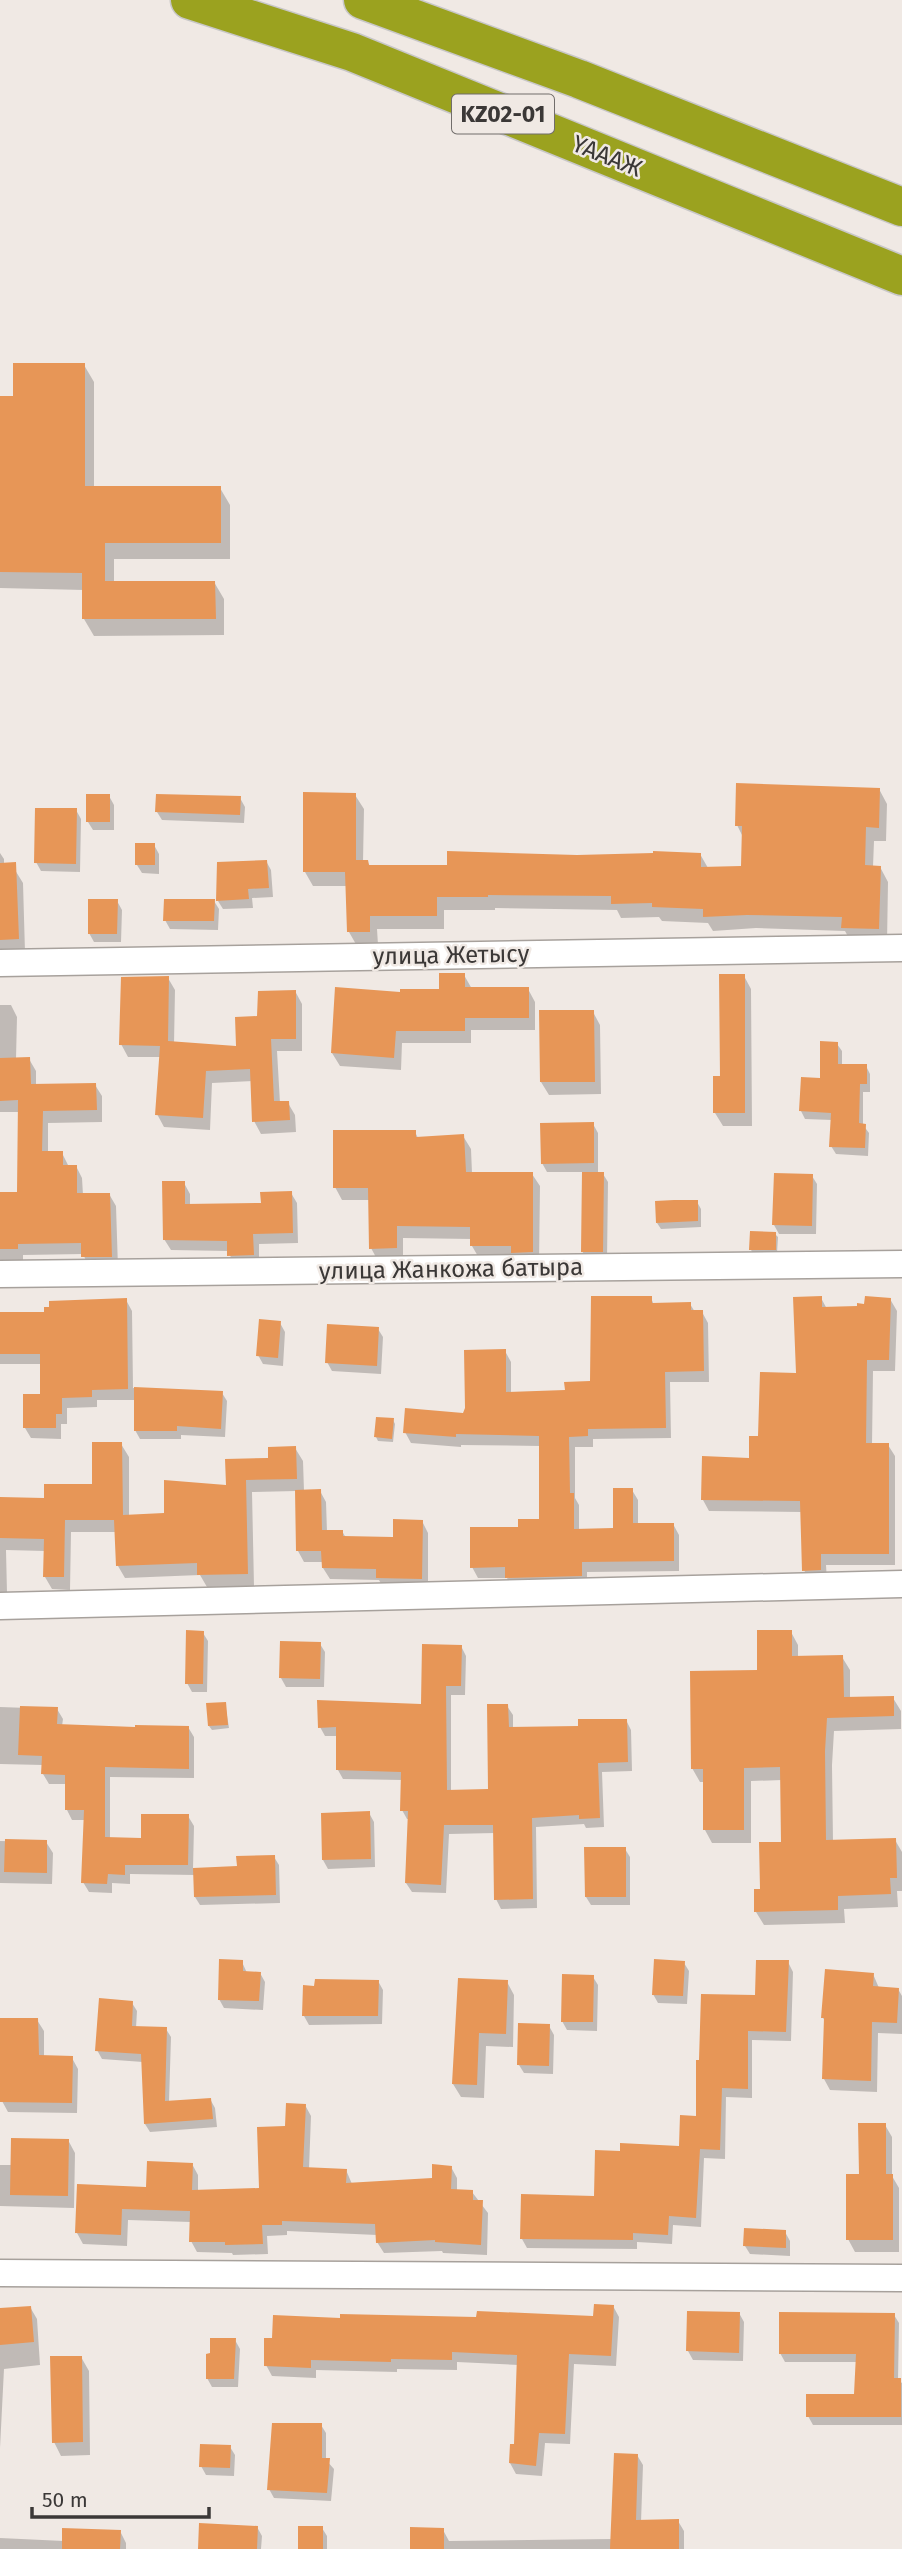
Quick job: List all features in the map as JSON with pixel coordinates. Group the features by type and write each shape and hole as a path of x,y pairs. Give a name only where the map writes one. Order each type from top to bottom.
{"highway":[{"name":"ҮАААЖ","path":"190,0 352,52 902,276"},
{"name":"KZ02-01","path":"363,0 579,79 902,207"}],"street":[{"name":"улица Жетысу","path":"0,963 902,948"},
{"name":"улица Жанкожа батыра","path":"0,1274 902,1264"},
{"path":"0,1606 902,1584"},
{"path":"0,2273 902,2278"}],"building":[{"path":"13,363 85,363 85,486 221,486 221,543 105,543 105,581 215,581 216,619 82,619 82,573 0,572 0,396 13,396"},
{"path":"736,783 880,788 879,828 866,827 865,865 881,866 879,929 841,928 842,917 703,917 703,909 652,907 652,903 611,904 611,896 488,895 437,897 437,916 370,916 370,932 347,932 345,872 303,872 303,792 356,793 356,860 368,860 369,865 447,865 447,851 577,855 653,851 701,853 701,867 741,866 742,826 735,826"},
{"path":"86,794 110,794 110,822 86,822"},
{"path":"156,794 241,796 240,815 155,812"},
{"path":"35,808 77,808 76,864 34,863"},
{"path":"135,843 155,843 155,865 135,865"},
{"path":"267,860 269,888 248,889 249,899 216,901 217,862"},
{"path":"16,862 19,939 0,940 0,863"},
{"path":"88,899 118,899 117,934 88,934"},
{"path":"164,899 215,899 214,921 163,921"},
{"path":"439,973 465,973 465,987 529,987 529,1018 465,1018 465,1031 396,1031 394,1058 331,1053 335,987 400,992 400,989 439,989"},
{"path":"719,974 745,974 745,1113 713,1113 713,1076 720,1076"},
{"path":"169,976 168,1041 236,1046 235,1017 257,1016 258,991 296,990 296,1039 271,1039 274,1101 289,1101 290,1120 252,1122 250,1069 206,1071 203,1118 155,1115 160,1046 119,1045 121,977"},
{"path":"539,1010 594,1010 595,1082 540,1082"},
{"path":"820,1041 838,1042 838,1064 867,1064 867,1084 860,1084 859,1123 866,1124 865,1148 829,1147 831,1113 799,1111 801,1077 820,1078"},
{"path":"30,1057 31,1084 96,1083 97,1110 43,1111 42,1151 63,1151 63,1165 77,1165 77,1193 110,1193 112,1257 81,1257 81,1243 18,1244 18,1249 0,1249 0,1192 17,1192 18,1100 0,1101 0,1058"},
{"path":"594,1122 594,1163 541,1164 540,1123"},
{"path":"333,1130 416,1130 416,1137 464,1134 466,1172 533,1172 533,1252 511,1253 511,1246 470,1246 470,1227 397,1226 397,1248 369,1249 368,1188 333,1188"},
{"path":"582,1172 604,1172 603,1252 581,1252"},
{"path":"774,1173 813,1174 812,1226 772,1225"},
{"path":"162,1181 185,1181 185,1204 261,1203 260,1192 292,1191 293,1233 253,1234 254,1255 227,1256 227,1241 163,1240"},
{"path":"698,1200 698,1221 656,1223 655,1201"},
{"path":"750,1231 776,1232 776,1250 749,1250"},
{"path":"591,1296 652,1296 652,1303 691,1302 691,1310 703,1310 704,1371 665,1372 666,1428 588,1429 588,1436 569,1437 574,1529 613,1528 613,1488 633,1488 633,1523 674,1523 674,1561 582,1562 582,1576 505,1578 505,1567 470,1568 470,1527 518,1527 518,1519 539,1519 539,1436 456,1434 456,1437 403,1433 405,1408 463,1413 464,1350 506,1349 506,1392 565,1390 564,1382 590,1381"},
{"path":"822,1296 822,1307 857,1306 857,1303 864,1304 865,1296 891,1298 889,1360 867,1360 866,1443 889,1443 889,1554 821,1554 821,1570 802,1571 800,1501 701,1500 702,1456 749,1458 749,1436 758,1436 760,1372 796,1373 793,1297"},
{"path":"127,1298 128,1389 92,1390 92,1397 62,1398 62,1414 56,1414 56,1428 23,1428 23,1394 40,1394 40,1354 0,1354 0,1312 44,1312 44,1307 49,1307 49,1301"},
{"path":"259,1319 281,1321 278,1358 256,1356"},
{"path":"327,1324 379,1327 377,1366 325,1363"},
{"path":"134,1387 223,1391 221,1429 177,1426 177,1431 134,1431"},
{"path":"376,1417 394,1418 392,1439 374,1437"},
{"path":"92,1442 122,1442 123,1515 164,1513 164,1480 226,1485 225,1459 268,1458 268,1447 296,1446 297,1479 246,1480 248,1574 197,1575 197,1563 116,1566 114,1520 65,1520 64,1577 43,1577 44,1539 0,1538 0,1497 44,1498 44,1484 92,1484"},
{"path":"321,1489 322,1530 343,1530 343,1536 393,1537 393,1519 423,1520 422,1579 376,1578 376,1569 322,1568 321,1551 296,1551 295,1490"},
{"path":"186,1630 204,1631 203,1684 185,1684"},
{"path":"757,1630 792,1630 792,1656 843,1655 844,1697 894,1696 894,1716 827,1718 825,1751 826,1840 896,1838 897,1878 890,1878 891,1894 838,1896 838,1910 754,1912 754,1889 760,1889 759,1842 781,1842 780,1767 744,1768 744,1830 703,1830 703,1769 691,1769 690,1671 757,1670"},
{"path":"280,1641 321,1642 320,1679 279,1678"},
{"path":"422,1644 462,1645 461,1686 446,1686 447,1790 488,1789 487,1704 508,1704 509,1727 578,1726 578,1719 627,1719 628,1762 598,1763 600,1818 579,1819 579,1815 532,1818 533,1899 494,1900 493,1825 444,1825 441,1885 405,1883 408,1811 400,1811 401,1772 336,1770 336,1727 318,1728 317,1700 421,1704"},
{"path":"226,1702 228,1725 208,1726 206,1703"},
{"path":"20,1706 58,1707 57,1724 189,1726 189,1769 105,1767 105,1837 141,1838 141,1814 189,1814 188,1865 125,1865 125,1875 108,1874 107,1884 81,1883 84,1810 65,1810 65,1775 41,1774 42,1756 18,1755"},
{"path":"370,1811 371,1859 322,1860 321,1813"},
{"path":"5,1839 47,1840 47,1873 4,1872"},
{"path":"584,1847 626,1847 626,1897 585,1897"},
{"path":"275,1855 276,1895 194,1897 193,1868 237,1866 236,1856"},
{"path":"219,1959 243,1960 243,1971 261,1972 259,2001 218,2000"},
{"path":"654,1959 685,1961 683,1996 652,1995"},
{"path":"756,1960 789,1960 786,2032 748,2031 748,2089 722,2088 720,2150 700,2149 696,2218 669,2216 668,2235 633,2233 633,2240 520,2239 521,2194 594,2196 595,2150 620,2151 620,2143 679,2146 680,2115 696,2116 696,2060 699,2060 701,1994 755,1995"},
{"path":"825,1969 874,1973 873,1986 899,1988 897,2023 872,2022 871,2081 822,2079 824,2018 821,2018"},
{"path":"562,1974 594,1975 593,2022 561,2022"},
{"path":"458,1978 508,1980 506,2034 479,2033 477,2085 452,2084"},
{"path":"315,1979 379,1980 378,2016 302,2016 303,1985 314,1986"},
{"path":"99,1998 133,2001 132,2026 167,2027 165,2101 211,2098 213,2119 144,2124 141,2054 95,2051"},
{"path":"0,2018 38,2018 39,2055 73,2056 72,2103 0,2102"},
{"path":"518,2023 550,2024 549,2066 517,2065"},
{"path":"286,2103 306,2104 303,2167 347,2169 346,2183 432,2178 432,2164 452,2166 451,2189 473,2190 473,2200 483,2200 481,2245 435,2240 376,2243 375,2224 282,2221 282,2225 262,2225 263,2244 189,2242 190,2211 122,2209 121,2235 75,2233 77,2184 146,2187 147,2161 193,2163 192,2190 259,2188 257,2127 285,2126"},
{"path":"858,2123 886,2123 886,2174 893,2174 893,2240 846,2240 846,2174 859,2174"},
{"path":"11,2138 69,2139 68,2196 10,2195"},
{"path":"744,2228 786,2230 786,2248 743,2246"},
{"path":"594,2304 614,2305 611,2356 569,2354 565,2434 539,2433 536,2466 509,2463 510,2444 514,2444 517,2355 452,2352 452,2360 311,2360 311,2368 264,2366 264,2338 272,2338 273,2315 340,2318 340,2314 476,2317 477,2311 593,2316"},
{"path":"31,2306 34,2342 0,2345 0,2308"},
{"path":"687,2311 740,2312 739,2353 686,2351"},
{"path":"779,2312 895,2313 894,2378 901,2378 901,2417 806,2417 806,2394 854,2394 856,2354 779,2354"},
{"path":"210,2338 236,2338 234,2379 206,2379 206,2354 210,2353"},
{"path":"50,2356 82,2356 83,2442 52,2443"},
{"path":"272,2423 322,2423 322,2458 330,2458 327,2493 267,2490"},
{"path":"200,2444 231,2445 230,2468 199,2467"},
{"path":"614,2453 638,2454 636,2520 679,2519 679,2549 610,2549"},
{"path":"199,2523 258,2526 257,2549 198,2549"},
{"path":"298,2526 323,2526 323,2549 298,2549"},
{"path":"410,2527 444,2528 444,2549 410,2549"},
{"path":"62,2528 121,2530 120,2549 62,2549"}]}
